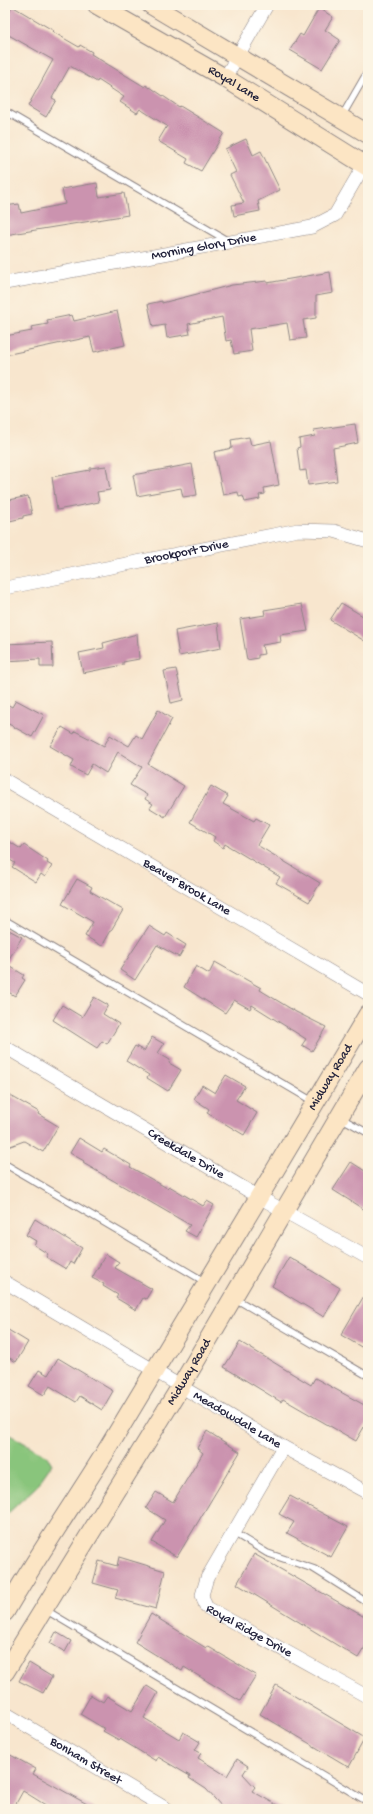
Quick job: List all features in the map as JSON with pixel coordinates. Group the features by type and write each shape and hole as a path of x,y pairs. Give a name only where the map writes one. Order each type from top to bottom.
{"main road":[{"name":"Royal Lane","path":"97,5 225,78 367,163"},
{"name":"Royal Lane","path":"151,5 368,134"},
{"name":"Midway Road","path":"5,1612 26,1575 94,1470 208,1283 368,1014"},
{"name":"Midway Road","path":"5,1672 181,1386 368,1068"}],"street":[{"path":"225,78 267,5"},
{"name":"Morning Glory Drive","path":"5,283 312,227 335,215 367,163"},
{"name":"Brookport Drive","path":"5,588 298,530 334,531 368,541"},
{"name":"Beaver Brook Lane","path":"5,780 368,994"},
{"name":"Creekdale Drive","path":"5,1047 259,1197 368,1258"},
{"name":"Meadowdale Lane","path":"5,1282 283,1447 368,1493"},
{"name":"Royal Ridge Drive","path":"283,1447 207,1578 202,1595 206,1607 368,1697"},
{"name":"Bonham Street","path":"5,1713 167,1809"}],"lane":[{"path":"341,117 368,71"},
{"path":"5,111 230,242"},
{"path":"5,920 315,1103"},
{"path":"339,1117 368,1133"},
{"path":"5,1164 208,1283"},
{"path":"233,1297 368,1376"},
{"path":"234,1533 267,1553 314,1569 368,1603"},
{"path":"43,1609 368,1802"}],"green space":[{"path":"5,1432 47,1456 52,1464 36,1487 5,1516"}],"building":[{"path":"12,6 79,47 80,45 92,52 91,54 107,64 145,87 146,85 150,87 179,107 180,106 224,133 201,171 186,163 188,159 158,141 167,126 140,109 137,113 120,102 124,97 98,80 97,82 70,66 52,98 56,100 46,117 28,106 53,60 5,33 5,20"},
{"path":"319,8 333,17 325,30 340,40 322,69 290,50 300,34 303,36"},
{"path":"246,139 253,155 261,151 280,190 258,201 260,211 234,216 232,205 244,203 230,175 236,172 225,149"},
{"path":"97,183 99,197 124,193 128,215 5,235 5,206 19,204 21,213 65,204 62,189"},
{"path":"330,272 333,293 316,296 316,318 303,320 306,338 290,340 287,323 249,329 252,351 234,354 231,340 226,341 222,317 188,324 190,334 167,338 165,325 153,327 148,304 162,301 162,303 232,285 267,281 267,283"},
{"path":"117,311 125,345 94,352 90,337 5,355 5,336 32,331 31,327 48,324 47,320 72,315 74,321"},
{"path":"355,424 358,443 333,448 337,481 308,485 306,470 300,471 297,448 300,447 299,439 315,436 314,430"},
{"path":"249,437 251,445 271,441 279,485 264,488 265,494 259,495 260,499 245,502 243,496 239,497 238,492 223,495 214,452 232,448 231,440"},
{"path":"192,464 197,495 183,497 181,488 137,496 133,475"},
{"path":"106,466 110,490 97,492 99,502 57,510 52,477 90,470 90,468"},
{"path":"28,496 32,514 23,516 23,518 5,522 5,501"},
{"path":"341,603 368,619 368,643 330,620"},
{"path":"302,604 308,631 280,635 281,642 262,645 264,654 258,655 258,658 247,660 240,619 265,615 264,610"},
{"path":"218,623 221,648 179,656 175,631"},
{"path":"137,634 139,659 123,662 123,665 83,673 79,653 104,648 103,643"},
{"path":"52,642 53,667 40,667 40,659 5,661 5,644"},
{"path":"176,669 183,700 171,703 164,671"},
{"path":"16,700 44,715 32,737 5,722 5,703 12,707"},
{"path":"158,710 172,719 148,764 184,786 165,817 150,808 153,804 145,799 147,795 130,785 142,767 118,752 106,773 92,764 86,775 71,767 74,760 50,746 62,727 74,734 75,731 104,746 110,735 129,746 136,735 142,739"},
{"path":"211,786 228,796 223,804 254,821 256,818 269,825 257,845 320,883 309,902 276,883 280,877 225,844 223,848 213,841 215,837 190,822"},
{"path":"5,839 21,849 24,845 48,861 47,863 52,866 45,877 41,874 36,882 12,867 15,863 5,857"},
{"path":"77,879 92,887 90,891 123,910 102,946 85,936 93,922 62,904"},
{"path":"149,926 165,936 167,933 186,945 179,957 157,945 135,980 120,970"},
{"path":"5,928 22,937 6,964 24,975 22,978 25,980 15,996 5,990"},
{"path":"215,962 261,988 260,990 296,1012 326,1027 312,1051 302,1045 306,1039 252,1005 250,1009 234,1000 225,1013 184,987 196,966 209,974"},
{"path":"94,997 108,1005 103,1014 119,1024 107,1044 102,1041 97,1048 53,1020 62,1005 82,1017"},
{"path":"152,1037 164,1044 158,1053 170,1060 169,1063 181,1070 168,1091 147,1078 149,1075 126,1061 135,1046 144,1051"},
{"path":"226,1075 245,1086 236,1100 257,1113 244,1135 207,1113 209,1109 194,1099 202,1085 215,1093"},
{"path":"9,1095 39,1112 38,1114 58,1126 43,1152 24,1141 5,1148 5,1102"},
{"path":"79,1138 102,1152 104,1149 131,1165 130,1167 167,1188 169,1186 203,1206 207,1201 214,1205 196,1237 185,1231 190,1225 83,1163 84,1161 70,1153"},
{"path":"351,1162 368,1173 368,1212 333,1190"},
{"path":"35,1219 82,1248 73,1264 70,1262 66,1269 46,1257 48,1254 34,1245 36,1241 26,1235"},
{"path":"106,1254 119,1262 115,1268 152,1289 146,1299 143,1298 136,1310 116,1298 118,1295 103,1286 104,1284 92,1278"},
{"path":"289,1257 340,1288 324,1317 272,1286"},
{"path":"368,1289 368,1339 363,1348 341,1335"},
{"path":"5,1328 28,1342 16,1362 5,1355"},
{"path":"240,1342 311,1385 315,1378 368,1407 368,1420 356,1441 283,1399 281,1402 224,1367"},
{"path":"58,1358 113,1391 102,1410 80,1396 76,1402 50,1386 44,1395 29,1386 39,1370 48,1375"},
{"path":"207,1431 240,1452 177,1557 152,1542 165,1520 146,1508 156,1492 173,1502 203,1453 197,1448"},
{"path":"290,1496 348,1527 331,1557 287,1533 294,1522 279,1514"},
{"path":"254,1554 368,1619 368,1642 358,1658 237,1584"},
{"path":"119,1557 165,1571 156,1609 115,1598 118,1590 93,1583 99,1561 117,1566"},
{"path":"151,1614 206,1648 207,1646 256,1675 240,1701 184,1667 182,1671 135,1642"},
{"path":"56,1632 71,1641 65,1652 50,1643"},
{"path":"29,1663 52,1677 43,1693 19,1681"},
{"path":"276,1685 365,1738 349,1767 260,1714"},
{"path":"147,1686 158,1693 144,1718 179,1739 183,1732 200,1742 195,1750 201,1753 198,1758 227,1776 237,1759 248,1766 243,1774 255,1787 252,1791 284,1809 224,1809 206,1789 189,1778 190,1776 158,1757 156,1761 120,1739 119,1740 103,1731 105,1729 80,1714 91,1695 103,1702 107,1696 132,1711"},
{"path":"5,1752 36,1769 33,1774 96,1809 52,1809 23,1791 13,1809 5,1809"}]}
